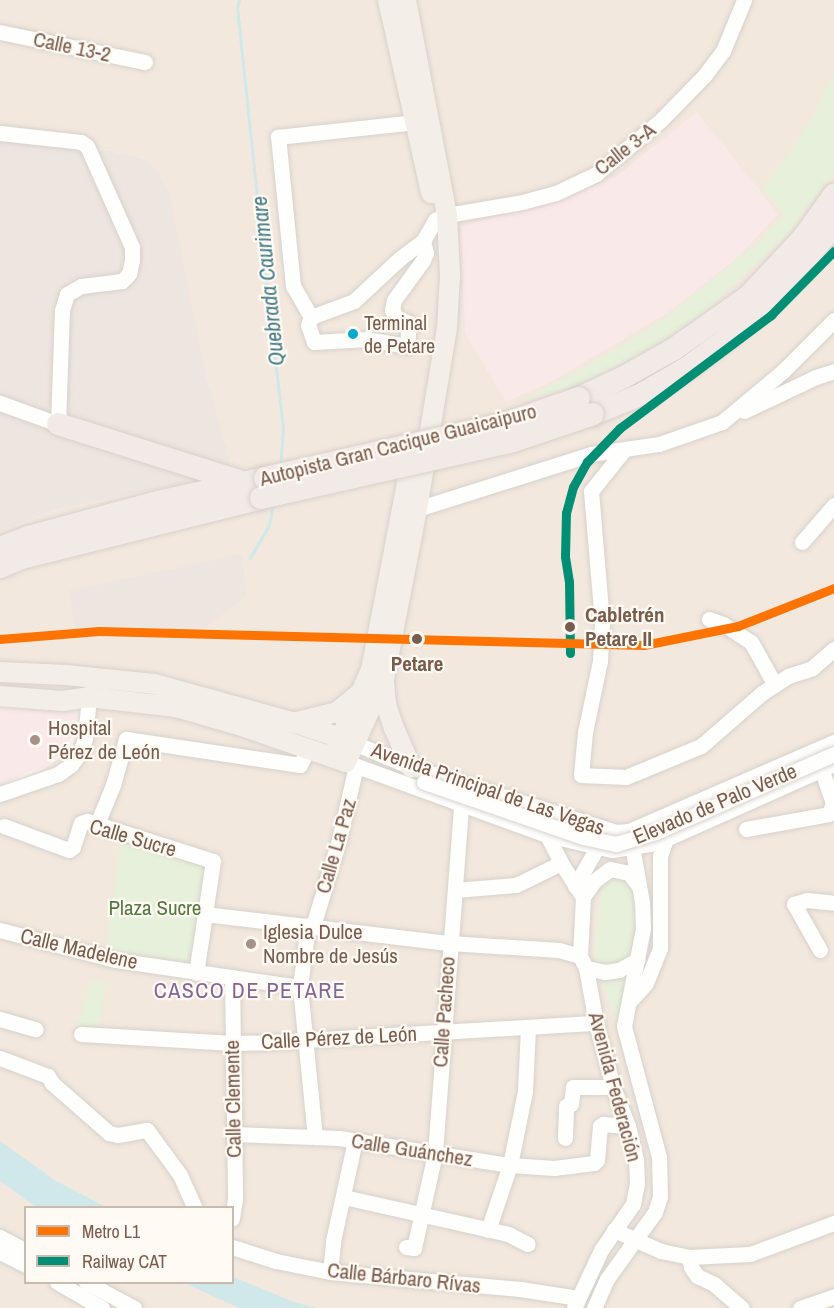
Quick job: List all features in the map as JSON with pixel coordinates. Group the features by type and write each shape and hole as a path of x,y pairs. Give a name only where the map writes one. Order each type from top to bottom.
{"highway":[{"name":"Autopista Gran Cacique Guaicaipuro","path":"586,406 624,377 709,327 748,296 804,237 834,195"},
{"name":"Autopista Gran Cacique Guaicaipuro","path":"0,548 28,537 158,502 256,486 507,423 640,395 687,368 726,339 787,283 834,225"},
{"path":"58,423 256,486"},
{"name":"Autopista Gran Cacique Guaicaipuro","path":"0,582 64,557 188,517 256,486"},
{"name":"Autopista Gran Cacique Guaicaipuro","path":"0,567 21,558 188,517"}],"main road":[{"path":"0,696 62,701 89,697 176,707 345,762 347,740 365,688 427,380 438,275 441,218 415,122 388,0"},
{"path":"406,0 450,276 447,328 417,509 384,679 386,704 393,728 418,774"},
{"path":"0,672 66,675 154,684 296,723 347,740"},
{"path":"347,740 384,679"},
{"path":"296,723 337,711 365,688"}],"street":[{"name":"Calle 3-A","path":"441,218 544,196 596,174 661,120 704,76 723,51 744,0"},
{"name":"Calle 13-2","path":"0,32 145,62"},
{"path":"415,122 278,138 293,286 311,317 308,326 314,342 368,339 407,346 409,323 397,318 392,310 394,300 423,260 426,253 423,241"},
{"path":"0,133 81,142 87,146 132,247 129,274 122,281 81,286 67,294 62,310 58,423 0,403"},
{"path":"311,317 354,301 399,258 423,241 441,218"},
{"path":"722,422 783,371 834,320"},
{"path":"417,509 591,454 668,442 722,422 816,377 834,371"},
{"path":"624,450 591,491 600,592 601,642 581,775 626,777 701,746 775,685 788,676 812,668 834,649"},
{"path":"802,542 834,505"},
{"path":"709,619 723,624 751,642 775,685"},
{"path":"0,795 58,774 71,765 85,739 89,697"},
{"path":"97,824 113,785 127,739 300,765 308,749"},
{"name":"Avenida Principal de Las Vegas","path":"347,740 418,774 604,830 629,831 834,742"},
{"name":"Elevado de Palo Verde","path":"399,783 418,774 583,837 616,844 656,832 834,754"},
{"name":"Avenida Principal de Las Vegas","path":"345,762 461,806 547,835 612,850 633,848 666,839 828,767"},
{"name":"Calle La Paz","path":"315,1137 300,987 339,840 345,762"},
{"path":"746,829 829,814 833,809 833,803 828,767"},
{"name":"Calle Pacheco","path":"406,1247 414,1248 435,1153 442,1032 461,806"},
{"name":"Calle Sucre","path":"4,826 69,850 73,847 83,821 213,861 205,914"},
{"path":"583,962 579,924 579,892 604,830"},
{"path":"196,973 205,914 450,943 559,950 605,972 619,970 637,960 643,928 642,902 629,831"},
{"path":"547,835 561,864 579,892"},
{"path":"629,1002 646,983 660,949 660,856 666,839"},
{"path":"454,890 516,885 561,864"},
{"path":"579,892 610,869 629,873 638,885"},
{"path":"820,950 794,904 807,900 834,903"},
{"name":"Calle Madelene","path":"0,930 115,960 300,987"},
{"name":"Avenida Federación","path":"594,1308 607,1279 656,1212 660,1197 661,1177 655,1138 624,1026 637,960"},
{"name":"Avenida Federación","path":"576,1303 614,1230 633,1204 636,1194 637,1166 628,1126 613,1087 596,1023 583,962"},
{"name":"Calle Clemente","path":"232,977 234,1206"},
{"path":"0,1018 36,1029"},
{"name":"Calle Pérez de León","path":"81,1034 232,1043 596,1023"},
{"path":"488,1230 510,1165 525,1091 528,1028"},
{"path":"0,1058 48,1076 52,1083 109,1133 118,1135 147,1130 167,1155 195,1206"},
{"path":"565,1138 566,1106 571,1104 573,1088 613,1087"},
{"name":"Calle Guánchez","path":"233,1134 355,1140 510,1165 554,1168 590,1166 597,1160 600,1126 603,1124 628,1126"},
{"path":"330,1272 333,1240 355,1140"},
{"path":"344,1197 508,1234 528,1245"},
{"path":"614,1230 661,1251 689,1257 750,1254 834,1223"},
{"path":"0,1237 13,1256"},
{"name":"Calle Bárbaro Rívas","path":"234,1248 276,1261 330,1272 520,1289 576,1303"},
{"path":"689,1257 691,1267 697,1276 714,1284 737,1307"},
{"path":"60,1284 102,1308"},
{"path":"90,1284 134,1308"},
{"path":"800,1308 834,1296"}],"shaded area":[{"path":"0,0 834,0 834,1308 0,1308 0,787 34,776 69,751 80,733 83,703 0,697 0,531 55,510 233,473 145,159 111,151 0,135"},
{"path":"697,112 778,214 738,257 669,312 549,383 506,402 465,333 461,226 549,203 616,177"},
{"path":"0,135 111,151 145,159 158,172 169,191 205,371 233,473 55,510 0,531"},
{"path":"242,554 246,597 189,640 76,634 69,591"},
{"name":"Hospital Pérez de León","path":"0,708 77,711 74,732 65,749 46,767 27,772 0,786"}],"green space":[{"path":"834,72 834,174 781,242 701,315 642,356 585,383 520,402 603,357 663,319 759,242 784,214 762,189 787,158 814,114"},
{"name":"Plaza Sucre","path":"120,842 206,867 189,968 106,952"},
{"path":"622,873 635,887 636,922 628,981 618,1025 593,955 602,887 607,877"},
{"path":"93,977 96,981 106,983 99,1027 77,1026"}],"water":[{"path":"0,1141 56,1181 104,1206 35,1206 0,1181"},
{"path":"234,1277 294,1302 316,1308 239,1308 186,1284 234,1284"}],"waterway":[{"name":"Quebrada Caurimare","path":"239,0 237,7 283,427 280,466"},
{"name":"Quebrada Caurimare","path":"250,558 269,525 273,505"}],"metro line":[{"name":"L1","path":"0,639 99,631 644,645 738,626 834,588"}],"rail line":[{"name":"CAT","path":"570,653 569,582 565,556 566,513 573,487 587,462 620,428 771,315 834,251"}],"place":[{"name":"Terminal de Petare","path":"353,334"},
{"name":"Cabletrén Petare II","path":"570,627"},
{"name":"Petare","path":"417,639"},
{"name":"Hospital Pérez de León","path":"35,740"},
{"name":"Iglesia Dulce Nombre de Jesús","path":"251,944"}],"district":[{"name":"CASCO DE PETARE","path":"250,991"}]}
